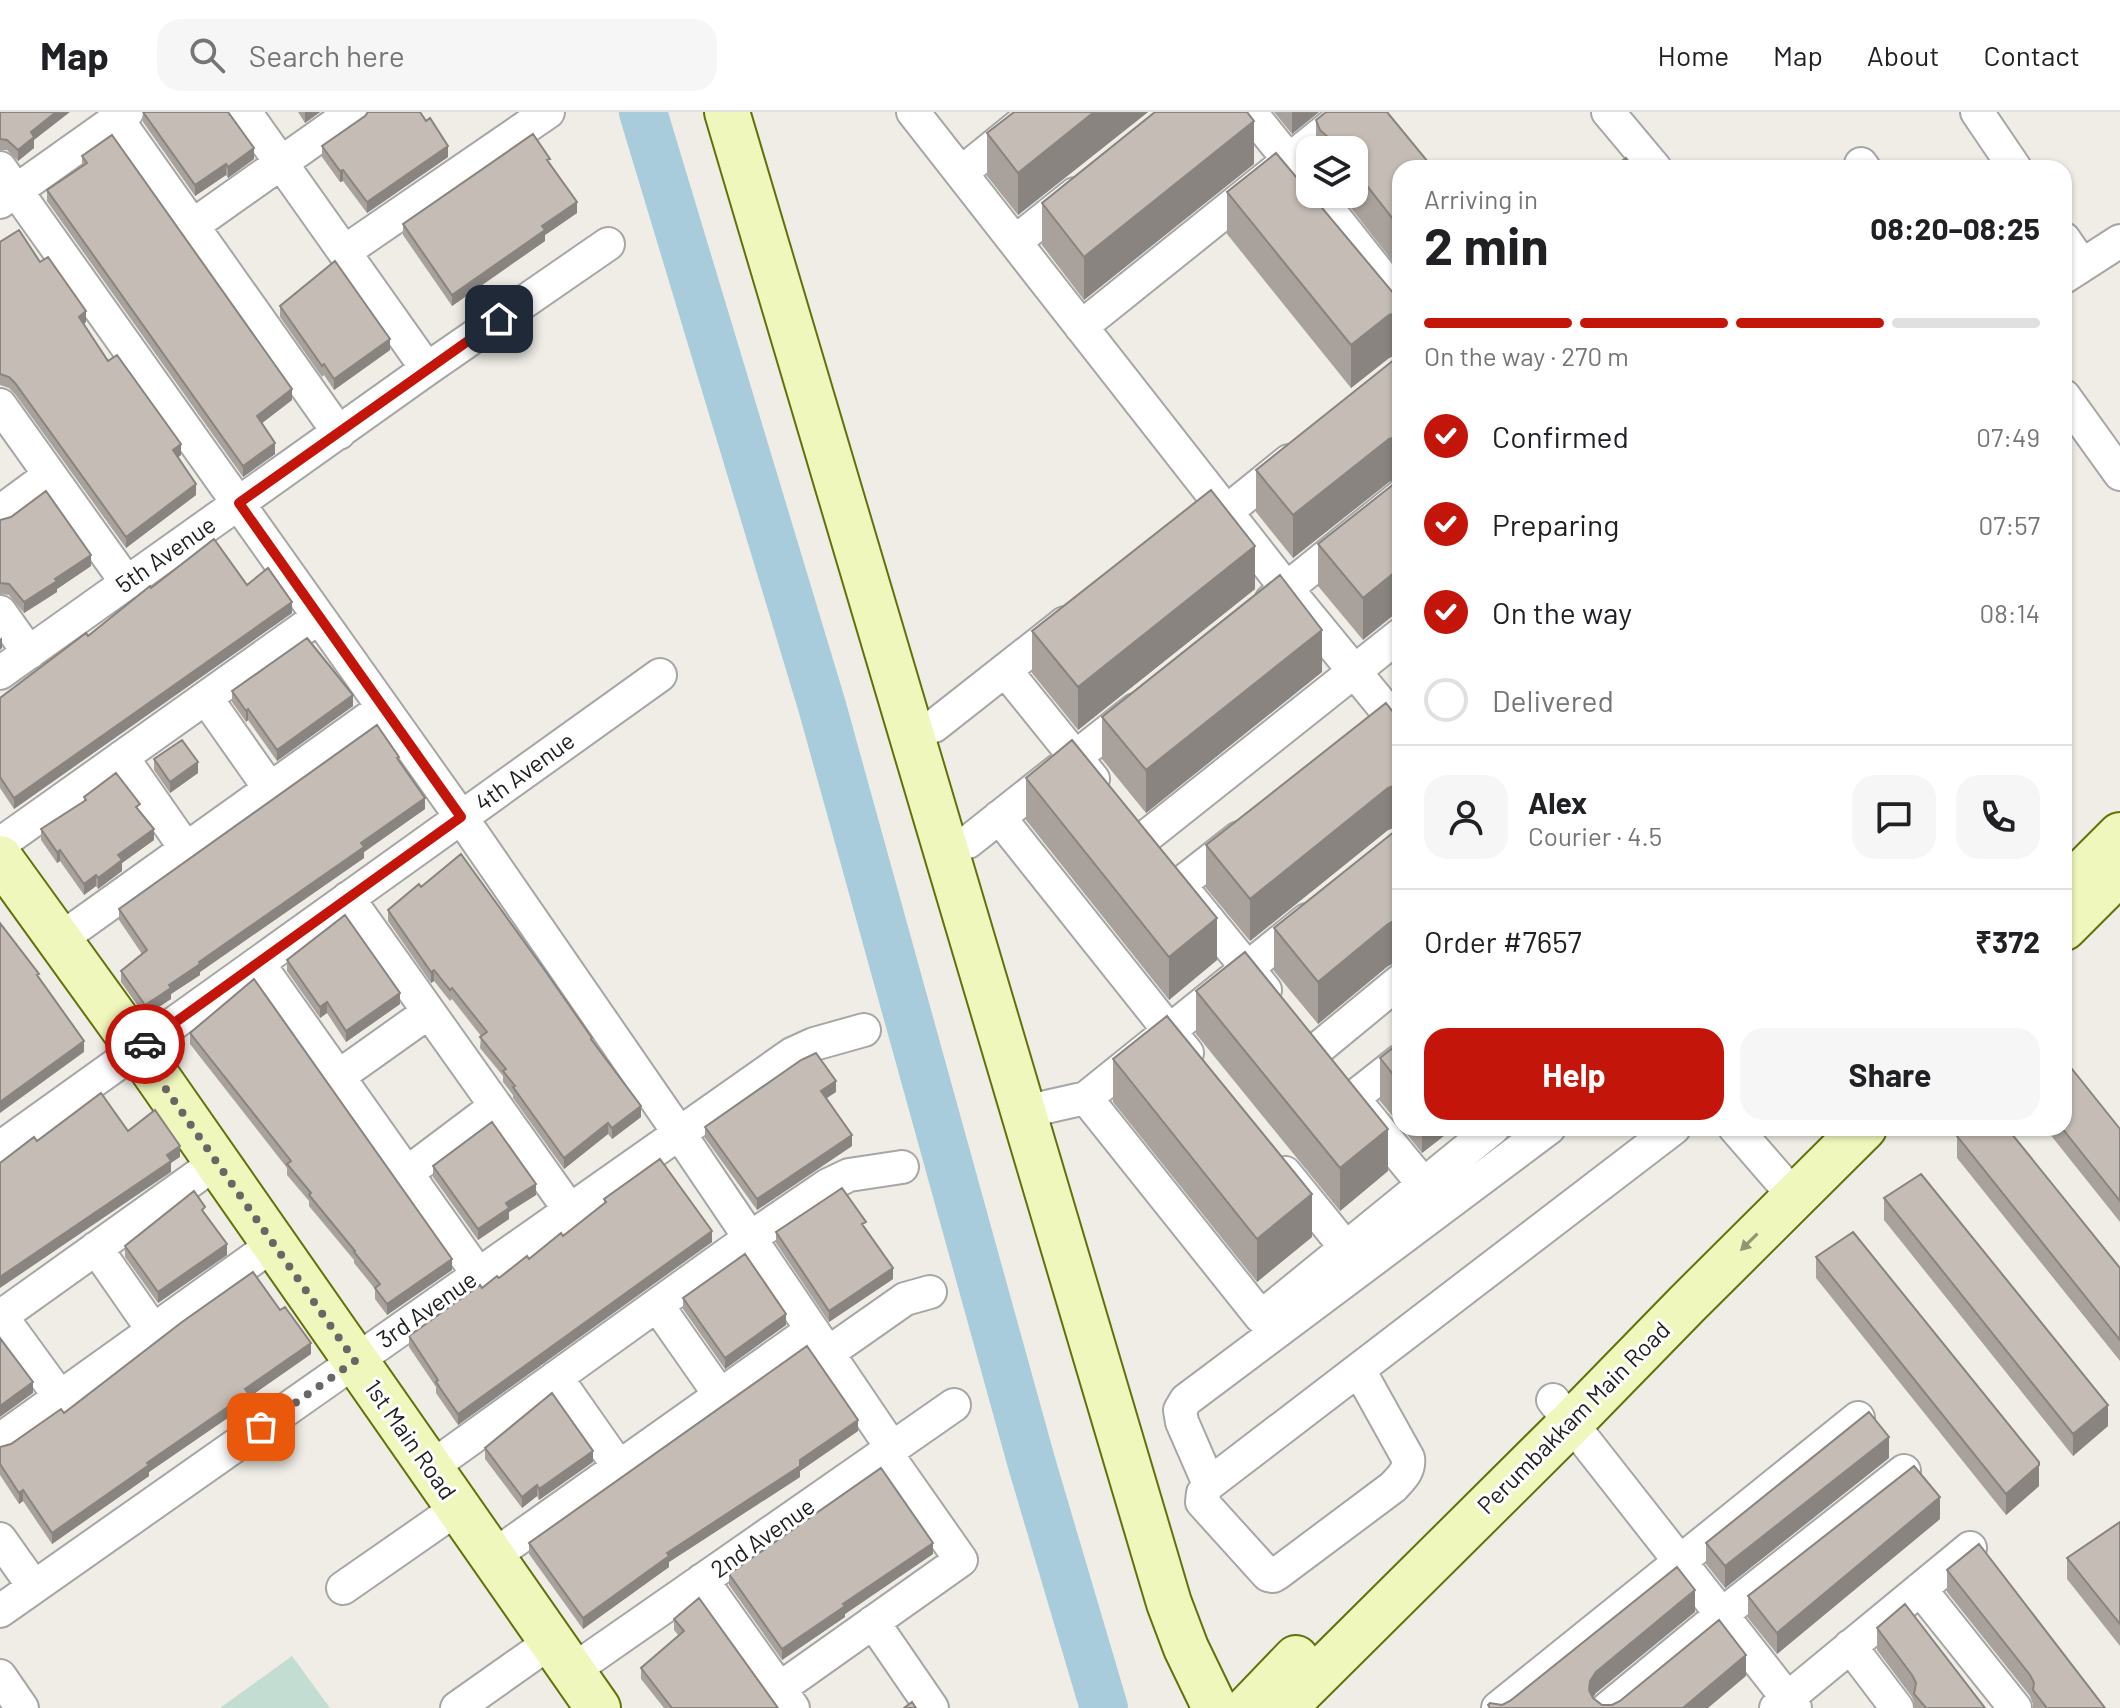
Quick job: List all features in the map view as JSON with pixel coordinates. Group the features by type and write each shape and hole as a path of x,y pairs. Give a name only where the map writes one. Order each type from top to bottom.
{"street":[{"path":"245,112 427,369"},
{"path":"192,226 353,112"},
{"path":"344,252 548,112"},
{"path":"727,112 1169,1603 1186,1648 1215,1708"},
{"path":"753,112 934,726 984,829 1066,1103 1196,1618 1213,1662 1237,1708"},
{"path":"913,112 1286,588 1392,717"},
{"path":"961,173 1036,112"},
{"path":"1250,112 1296,169"},
{"path":"1081,327 1349,112"},
{"path":"1608,112 1648,160"},
{"path":"1977,112 2010,160"},
{"path":"339,433 192,226 106,119 5,187 239,503 461,817 820,1341 961,1560 873,1622 786,1698 702,1580"},
{"path":"1015,242 1096,177"},
{"path":"1327,208 1392,290"},
{"path":"2072,259 2120,241"},
{"name":"5th Avenue","path":"0,673 608,244"},
{"path":"0,405 127,583"},
{"path":"2072,407 2120,474"},
{"path":"1194,522 1222,507 1313,443"},
{"path":"0,512 50,475"},
{"path":"1249,618 1392,503"},
{"path":"934,726 1093,601"},
{"path":"0,612 29,653"},
{"path":"0,844 319,617"},
{"path":"1126,820 1355,672 1392,642"},
{"path":"1005,670 1424,1185"},
{"name":"4th Avenue","path":"3,1139 138,1049 660,675"},
{"path":"984,829 1163,687"},
{"path":"206,698 270,789"},
{"path":"59,940 383,708"},
{"path":"1367,737 1392,724"},
{"path":"122,757 186,849"},
{"path":"1179,885 1267,816"},
{"path":"984,829 1169,1031 1209,1080"},
{"path":"2072,883 2120,835"},
{"name":"1st Main Road","path":"0,858 138,1049 598,1708"},
{"path":"2072,920 2120,872"},
{"path":"348,898 569,1209"},
{"path":"1066,1103 1169,1031 1330,902"},
{"path":"258,963 478,1274"},
{"path":"1299,1032 1392,985"},
{"path":"339,1076 429,1012"},
{"name":"3rd Avenue","path":"0,1611 792,1054 814,1044 864,1030"},
{"path":"1353,1098 1392,1067"},
{"path":"1066,1103 1261,1317 1483,1136"},
{"path":"407,1173 496,1106"},
{"path":"1209,1484 1182,1422 1180,1410 1186,1400 1538,1136"},
{"path":"1359,1370 1408,1458 1409,1466 1393,1487 1273,1576 1268,1575 1202,1502 1209,1484 1664,1136"},
{"path":"1742,1136 1785,1186"},
{"name":"Perumbakkam Main Road","path":"1785,1186 1818,1136"},
{"name":"Perumbakkam Main Road","path":"1284,1708 1562,1412 1785,1186 1853,1136"},
{"path":"1268,1152 1346,1248"},
{"path":"60,1397 1,1316 217,1162"},
{"path":"430,1468 828,1185 849,1175 902,1167"},
{"path":"0,1440 274,1244"},
{"path":"96,1248 153,1330"},
{"path":"492,1557 720,1395 905,1299 930,1292"},
{"path":"657,1305 720,1395"},
{"path":"556,1377 619,1467"},
{"name":"2nd Avenue","path":"457,1708 562,1656 702,1580 954,1405"},
{"path":"1562,1412 1721,1615 1786,1705 1850,1646 1970,1548"},
{"name":"Perumbakkam Main Road","path":"1248,1708 1562,1412"},
{"path":"1498,1708 1858,1418"},
{"path":"1608,1708 1904,1471"},
{"path":"343,1588 458,1508"},
{"path":"0,1539 34,1587"},
{"path":"1920,1589 2015,1708"},
{"path":"873,1622 932,1708"},
{"path":"1850,1646 1897,1708"},
{"path":"0,1676 22,1708"}],"green space":[{"path":"292,1656 330,1708 220,1708"}],"building":[{"path":"0,112 56,112 31,132 34,137 18,150 7,140 0,139"},
{"path":"143,112 228,112 254,148 195,185"},
{"path":"368,112 420,112 426,121 430,118 448,146 367,202 322,146"},
{"path":"1014,112 1094,112 1018,173 987,133"},
{"path":"1155,112 1247,112 1254,121 1084,257 1042,203"},
{"path":"1326,112 1387,112 1426,160 1392,160 1392,218 1368,187 1368,136 1327,136 1316,120"},
{"path":"533,134 577,202 542,226 545,230 452,295 403,224"},
{"path":"112,135 292,389 257,416 275,443 243,466 47,190 87,163 82,156"},
{"path":"1276,153 1296,177 1296,208 1322,208 1392,291 1392,314 1351,345 1227,192"},
{"path":"19,230 40,262 48,257 86,311 79,317 108,361 117,355 181,444 173,450 196,484 126,537 15,383 0,374 0,242"},
{"path":"335,261 390,339 334,379 280,306"},
{"path":"1392,361 1392,438 1293,515 1256,470"},
{"path":"1392,485 1392,574 1363,598 1318,544"},
{"path":"1211,490 1255,546 1078,687 1032,631"},
{"path":"46,491 91,555 24,602 9,584 0,583 0,520 11,517"},
{"path":"214,539 247,585 268,568 292,602 14,798 0,777 0,698 86,633 88,636"},
{"path":"1280,575 1322,630 1146,770 1102,717"},
{"path":"307,638 353,695 277,750 232,691"},
{"path":"1386,703 1392,711 1392,787 1250,899 1206,845"},
{"path":"377,725 425,798 361,843 364,847 199,962 169,985 171,988 145,1005 121,971 147,950 119,909"},
{"path":"182,740 198,762 170,782 154,759"},
{"path":"1072,740 1217,918 1169,957 1026,778"},
{"path":"116,773 140,804 136,807 154,829 118,855 122,860 98,878 96,875 84,884 41,829 86,800 84,797"},
{"path":"1392,833 1392,922 1318,982 1274,928"},
{"path":"461,854 641,1106 612,1128 608,1123 564,1158 513,1087 503,1071 506,1069 480,1037 487,1032 452,988 450,990 434,970 431,972 388,910"},
{"path":"345,915 400,993 346,1031 327,1002 320,1007 287,960"},
{"path":"0,923 84,1041 0,1102"},
{"path":"1245,952 1388,1129 1340,1168 1196,991"},
{"path":"254,979 452,1259 387,1304 375,1288 380,1284 309,1195 311,1193 287,1164 291,1161 190,1033"},
{"path":"1167,1016 1312,1194 1257,1239 1113,1059"},
{"path":"1392,1048 1392,1073 1380,1058"},
{"path":"816,1053 836,1081 821,1091 852,1135 757,1199 705,1127 801,1060"},
{"path":"2072,1069 2120,1129 2120,1201 2068,1136 2072,1136"},
{"path":"101,1093 128,1131 155,1110 180,1146 167,1155 171,1161 0,1277 0,1163 34,1137 37,1141"},
{"path":"492,1122 536,1184 506,1203 509,1208 478,1229 433,1166"},
{"path":"1957,1136 2013,1136 2120,1268 2120,1340"},
{"path":"660,1159 712,1231 458,1414 409,1336 480,1285 482,1288 497,1276 499,1278 561,1233 563,1236 606,1202 604,1199"},
{"path":"1921,1174 2108,1405 2073,1434 1884,1198"},
{"path":"842,1188 866,1222 862,1224 893,1268 829,1311 776,1232"},
{"path":"194,1191 205,1207 202,1210 227,1244 158,1292 125,1246"},
{"path":"1853,1232 2039,1462 2006,1494 1816,1257"},
{"path":"745,1254 786,1314 725,1358 683,1298"},
{"path":"253,1272 280,1310 285,1307 311,1343 245,1389 248,1393 52,1533 23,1490 19,1493 0,1464 0,1447 11,1444 61,1409 64,1413"},
{"path":"0,1338 33,1382 0,1406"},
{"path":"807,1346 858,1420 800,1460 800,1466 667,1553 669,1556 583,1618 529,1543"},
{"path":"552,1393 593,1451 539,1489 537,1485 522,1497 485,1448"},
{"path":"1869,1412 1889,1437 1725,1566 1706,1543"},
{"path":"1914,1466 1940,1497 1777,1633 1748,1596"},
{"path":"881,1468 933,1543 782,1649 729,1574"},
{"path":"2120,1522 2120,1624 2067,1558"},
{"path":"1979,1544 2105,1708 2047,1708 2033,1690 2030,1675 1947,1570"},
{"path":"1677,1567 1695,1590 1596,1672 1589,1690 1602,1705 1620,1701 1719,1620 1746,1655 1683,1708 1490,1708 1490,1703 1502,1705 1510,1701"},
{"path":"699,1598 778,1708 672,1708 641,1668 684,1631 674,1619"},
{"path":"1905,1604 1985,1708 1926,1708 1914,1694 1916,1683 1912,1675 1877,1628"}],"waterway":[{"path":"643,112 822,706 1031,1461 1104,1708"}],"way so far":[{"path":"145,1044 138,1049 355,1361 261,1427"}],"route":[{"path":"145,1044 461,817 239,503 499,319"}]}
